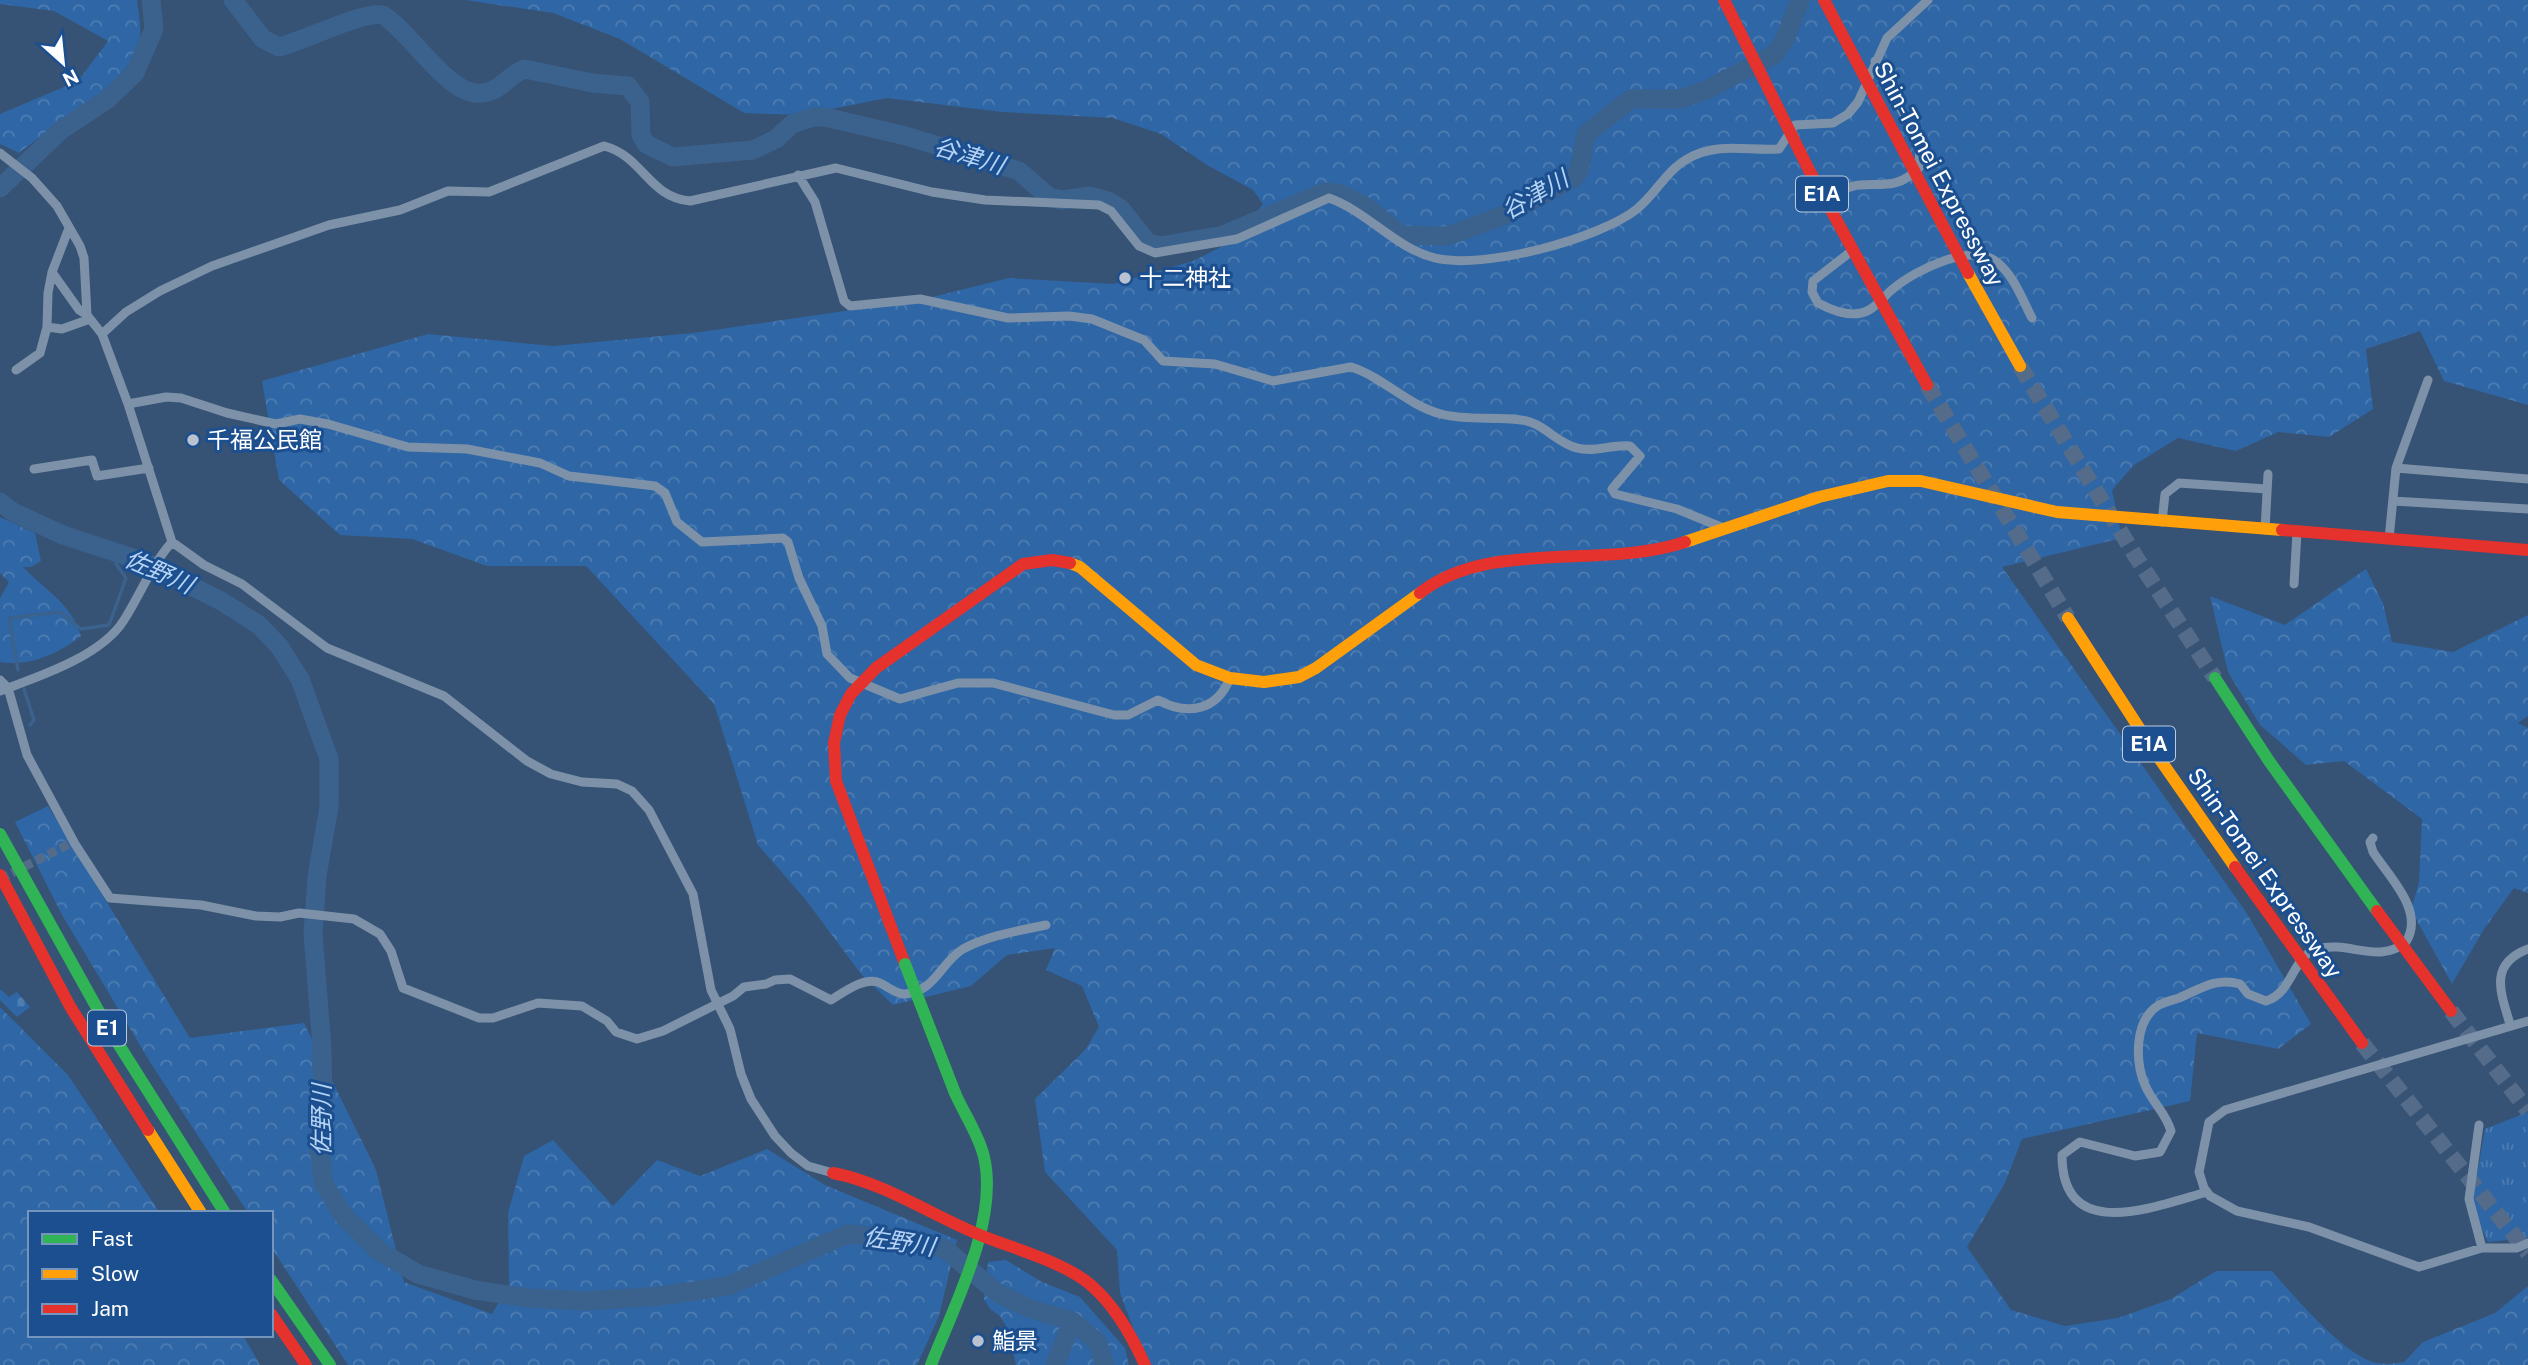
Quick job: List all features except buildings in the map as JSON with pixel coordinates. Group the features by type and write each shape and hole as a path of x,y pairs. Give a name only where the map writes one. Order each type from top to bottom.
{"main road":[{"name":"E1A","path":"1724,0 1809,170 1927,385"},
{"name":"Shin-Tomei Expressway","path":"1824,0 1892,134 2020,366"},
{"path":"931,1365 977,1234 988,1189 984,1158 955,1093 836,781 834,743 840,715 861,682 1023,564 1047,559 1064,560 1080,568 1196,665 1230,678 1264,682 1299,677 1336,656 1426,588 1473,566 1640,553 1727,529 1819,497 1888,481 1921,481 2057,512 2528,550"},
{"name":"Shin-Tomei Expressway","path":"2067,618 2152,748 2362,1044"},
{"path":"2214,678 2269,761 2451,1011"},
{"name":"E1","path":"0,834 71,968 114,1041 224,1211"},
{"name":"E1","path":"0,875 78,1020 200,1211"},
{"path":"832,1173 860,1178 977,1234 1057,1265 1092,1285 1121,1317 1145,1365"},
{"path":"273,1283 330,1365"},
{"path":"273,1317 306,1365"}],"street":[{"path":"102,334 126,312 160,290 212,266 329,225 400,210 448,191 489,192 604,146 628,156 660,191 672,200 690,201 836,168 932,192 985,200 1099,205 1111,211 1139,246 1155,253 1237,239 1329,198 1361,214 1404,245 1435,258 1458,261 1526,255 1625,218 1641,206 1667,173 1700,153 1739,147 1779,149 1795,125 1833,123 1848,114 1858,102 1887,38 1928,0"},
{"path":"1875,61 1920,144 1919,168 1909,179 1894,186 1852,185 1843,187 1829,199 1830,210 1851,234 1855,244 1853,252 1820,272 1814,281 1812,292 1818,303 1851,314 1869,310 1895,286 1943,260 1971,254 1997,261 2009,275 2032,318"},
{"path":"0,153 32,178 57,206 69,228 84,258 88,317"},
{"path":"798,175 816,202 844,301 850,306 920,299 1008,318 1069,316 1093,319 1144,340 1163,361 1216,364 1273,381 1351,367 1363,371 1411,402 1441,414 1467,419 1524,420 1540,426 1568,446 1581,450 1630,446 1640,457 1612,489 1615,494 1677,509 1727,529"},
{"path":"16,370 40,353 47,327 52,272 69,228"},
{"path":"52,272 79,310 102,334 128,404 172,542 204,565 242,584 313,640 444,696 527,761 551,774 582,782 617,784 632,791 649,810 693,894 716,1004 730,1029 741,1074 751,1098 775,1136 808,1166 832,1173"},
{"path":"47,327 62,329 88,317"},
{"path":"2389,539 2396,468 2428,380"},
{"path":"128,404 166,397 181,398 227,413 276,424 300,419 328,424 408,447 467,449 540,463 569,476 655,486 665,493 677,522 702,542 783,538 788,542 799,578 822,626 827,654 850,678 900,699 958,683 993,683 1114,715 1128,715 1158,700 1177,710 1191,711 1212,705 1226,689 1230,678"},
{"path":"34,469 92,460 97,476 149,468"},
{"path":"2396,468 2528,479"},
{"path":"2265,530 2268,474"},
{"path":"2162,522 2165,494 2179,482 2267,489"},
{"path":"2393,500 2528,509"},
{"path":"2294,584 2297,532"},
{"path":"4,690 94,649 123,622 164,550 172,542"},
{"path":"0,680 27,755 72,844 110,898 201,905 256,916 280,917 299,913 365,923 380,934 391,951 403,988 479,1018 493,1018 538,1003 582,1006 607,1021 616,1032 637,1039 663,1031 744,987 783,978 831,1000 864,982 878,981 892,991 904,994 931,985 940,971 962,950 1002,933 1046,926"},
{"path":"2207,1192 2134,1211 2096,1212 2083,1207 2073,1192 2062,1171 2062,1156 2080,1142 2135,1156 2149,1156 2160,1152 2171,1131 2169,1122 2145,1085 2139,1047 2140,1030 2149,1014 2159,1005 2218,980 2240,984 2248,994 2266,1001 2280,994 2307,953 2315,949 2341,946 2380,954 2406,942 2413,923 2411,910 2373,852 2370,842 2373,838"},
{"path":"2510,1024 2501,993 2503,965 2511,955 2528,949"},
{"path":"2528,1021 2510,1024 2225,1111 2209,1122 2199,1172 2207,1192 2237,1211 2309,1227 2419,1267 2482,1248 2517,1248 2528,1243"},
{"path":"2479,1125 2469,1199 2482,1248"}],"green space":[{"path":"0,0 137,0 140,33 133,59 106,89 19,153 0,144 0,114 78,81 108,41 54,11 0,4"},
{"path":"465,0 2528,0 2528,405 2444,381 2420,331 2366,349 2373,409 2329,437 2278,432 2236,451 2178,438 2134,465 2112,490 2122,538 2002,567 2246,912 2311,1024 2278,1049 2197,1033 2190,1101 2022,1139 2005,1183 1967,1247 2011,1310 2065,1326 2118,1318 2171,1299 2216,1271 2272,1271 2306,1310 2350,1350 2383,1364 2404,1362 2423,1342 2495,1313 2528,1286 2528,1365 1147,1365 1120,1293 1117,1250 1045,1172 1035,1099 1085,1050 1099,1027 1082,986 1046,970 1055,948 1007,955 971,986 893,1005 861,974 805,899 758,845 714,704 586,566 487,566 412,539 340,535 279,480 262,381 428,334 553,346 693,333 920,300 1009,278 1114,284 1193,261 1237,239 1263,204 1253,190 1207,165 1161,134 1113,118 1002,112 887,98 801,115 744,113 620,39 553,13"},
{"path":"0,517 35,533 41,561 31,567 23,567 64,606 81,636 43,658 22,663 0,662 0,598 9,582 0,573"},
{"path":"2366,569 2383,603 2392,642 2453,652 2528,615 2528,716 2518,723 2528,728 2528,893 2514,888 2484,929 2452,984 2411,910 2419,882 2422,819 2344,761 2306,765 2260,725 2228,672 2210,596 2285,625"},
{"path":"48,806 190,1038 304,1023 376,1170 404,1282 492,1314 509,1284 508,1213 524,1156 553,1140 613,1206 657,1160 700,1176 767,1149 825,1185 957,1240 939,1316 917,1365 348,1365 273,1250 273,1211 247,1211 150,1062 62,915 15,822"},
{"path":"0,989 9,997 17,992 30,1007 17,1017 0,1000"},
{"path":"0,1007 68,1075 159,1211 28,1211 28,1337 244,1337 260,1365 0,1365"},
{"path":"2528,1112 2528,1238 2488,1242 2474,1214 2473,1198 2485,1129"},
{"path":"1006,1260 1042,1282 1080,1297 1125,1348 1129,1365 1016,1365 1007,1328 984,1299 988,1262"}],"waterway":[{"name":"佐野川","path":"0,188 61,130 108,99 135,73 154,29 151,0"},
{"name":"谷津川","path":"233,0 263,39 279,47 361,17 383,15 444,75 470,92 490,91 525,69 592,83 628,86 640,102 641,135 646,144 673,157 753,150 776,139 792,124 814,117 825,117 906,136 1019,171 1049,197 1061,200 1091,196 1108,201 1120,208 1148,243 1160,246 1223,235 1325,192 1340,194 1365,206 1401,235 1447,236 1505,215 1574,178 1579,170 1586,134 1631,99 1680,99 1706,90 1774,55 1785,39 1800,0"},
{"name":"佐野川","path":"0,502 13,512 63,535 142,561 221,601 259,625 279,646 300,679 329,759 329,807 317,876 313,934 322,1048 323,1103 319,1150 324,1184 343,1215 379,1251 418,1274 475,1290 527,1298 587,1301 660,1296 728,1286 848,1234 920,1241 945,1249 999,1294 1031,1309 1072,1321 1097,1342 1105,1365"},
{"path":"18,670 9,618 60,612 81,629 109,625 126,578 116,564 121,554"},
{"path":"24,689 34,720 30,725"},
{"name":"佐野川","path":"1055,1365 1072,1321"}],"tunnel":[{"path":"2020,366 2136,557 2215,678"},
{"path":"1927,385 2068,618"},
{"path":"0,879 69,844"},
{"path":"2451,1011 2528,1111"},
{"path":"2362,1043 2528,1253"}],"traffic: fast":[{"path":"2215,678 2269,761 2377,911"},
{"path":"0,834 107,1026 224,1211"},
{"path":"905,964 955,1093"},
{"path":"931,1365 972,1263 985,1208 987,1182 982,1149 955,1093"},
{"path":"273,1283 330,1365"}],"traffic: slow":[{"path":"1968,273 2020,366"},
{"path":"1685,542 1819,497 1888,481 1921,481 2057,512 2282,530"},
{"path":"1070,563 1080,567 1196,665 1230,678 1264,682 1299,677 1316,668 1420,593"},
{"path":"2068,618 2152,748 2235,867"},
{"path":"148,1130 200,1211"}],"traffic: jam":[{"path":"1724,0 1809,170 1927,385"},
{"path":"1824,0 1968,273"},
{"path":"2282,530 2528,550"},
{"path":"1420,593 1448,576 1479,566 1513,560 1653,550 1685,542"},
{"path":"905,964 836,781 834,743 840,715 851,694 876,668 1023,564 1052,560 1070,563"},
{"path":"2235,867 2362,1043"},
{"path":"0,875 71,1008 148,1130"},
{"path":"2377,911 2451,1011"},
{"path":"833,1173 871,1184 980,1235 1054,1263 1081,1277 1101,1294 1116,1313 1145,1365"},
{"path":"273,1317 306,1365"}],"place":[{"name":"十二神社","path":"1125,278"},
{"name":"千福公民館","path":"193,440"},
{"name":"鮨景","path":"978,1341"}]}
